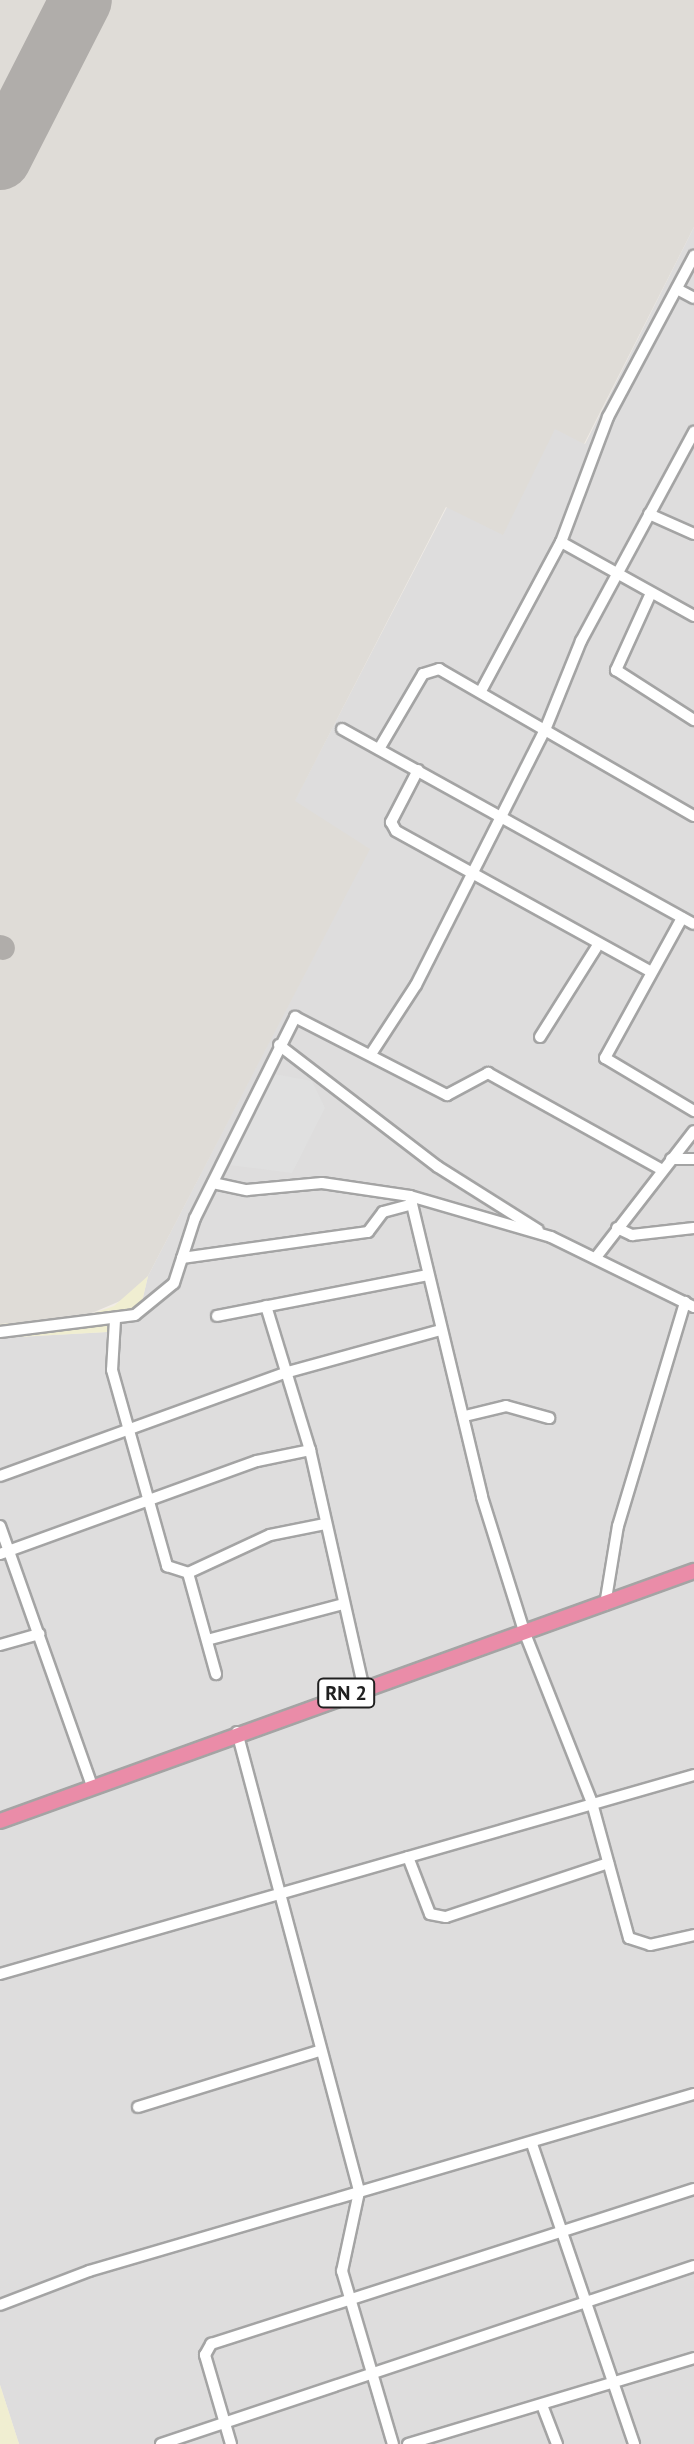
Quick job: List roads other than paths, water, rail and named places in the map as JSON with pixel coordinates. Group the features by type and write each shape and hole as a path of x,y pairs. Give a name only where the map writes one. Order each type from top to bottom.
{"highway":[{"name":"RN 2","path":"0,1821 363,1686 605,1605 694,1571"}],"street":[{"path":"481,691 561,542 608,417 694,256"},
{"path":"677,289 694,298"},
{"path":"371,1054 398,1018 468,873 545,730 649,514 694,432"},
{"path":"649,514 694,534"},
{"path":"561,542 694,616"},
{"path":"651,593 616,670 694,720"},
{"path":"379,749 428,670 481,691 694,816"},
{"path":"342,729 694,924"},
{"path":"418,770 391,826 596,948 650,971"},
{"path":"682,918 650,971 605,1058 694,1111"},
{"path":"540,1037 596,948"},
{"path":"0,1332 115,1320 135,1315 174,1283 213,1183 279,1045 299,1017 447,1095 488,1073 662,1170"},
{"path":"279,1045 438,1167 551,1237"},
{"path":"597,1256 694,1131"},
{"path":"671,1159 694,1159"},
{"path":"213,1183 247,1190 322,1183 411,1200 551,1237 597,1256 689,1305 622,1512 605,1605"},
{"path":"182,1258 368,1232 383,1212 411,1200"},
{"path":"411,1200 440,1330 524,1631 592,1803 629,1938 650,1945 694,1935"},
{"path":"617,1228 632,1235 694,1228"},
{"path":"217,1316 428,1275"},
{"path":"266,1306 310,1450 363,1686"},
{"path":"115,1320 112,1370 145,1502 167,1566 188,1573 270,1535 325,1524"},
{"path":"0,1476 128,1425 288,1372 440,1330"},
{"path":"465,1416 506,1406 549,1418"},
{"path":"4,1553 145,1502 310,1450"},
{"path":"0,1526 4,1553 39,1634 93,1788"},
{"path":"188,1573 216,1674"},
{"path":"207,1640 343,1604"},
{"path":"0,1645 39,1634"},
{"path":"237,1732 277,1898 359,2192 343,2261 347,2301 393,2444"},
{"path":"0,1974 277,1898 694,1775"},
{"path":"408,1857 430,1914 446,1917 608,1863"},
{"path":"138,2107 319,2051"},
{"path":"0,2305 359,2192 532,2144 694,2094"},
{"path":"532,2144 634,2444"},
{"path":"231,2444 206,2348 694,2189"},
{"path":"161,2444 694,2266"},
{"path":"408,2444 694,2358"},
{"path":"542,2405 557,2444"}]}
